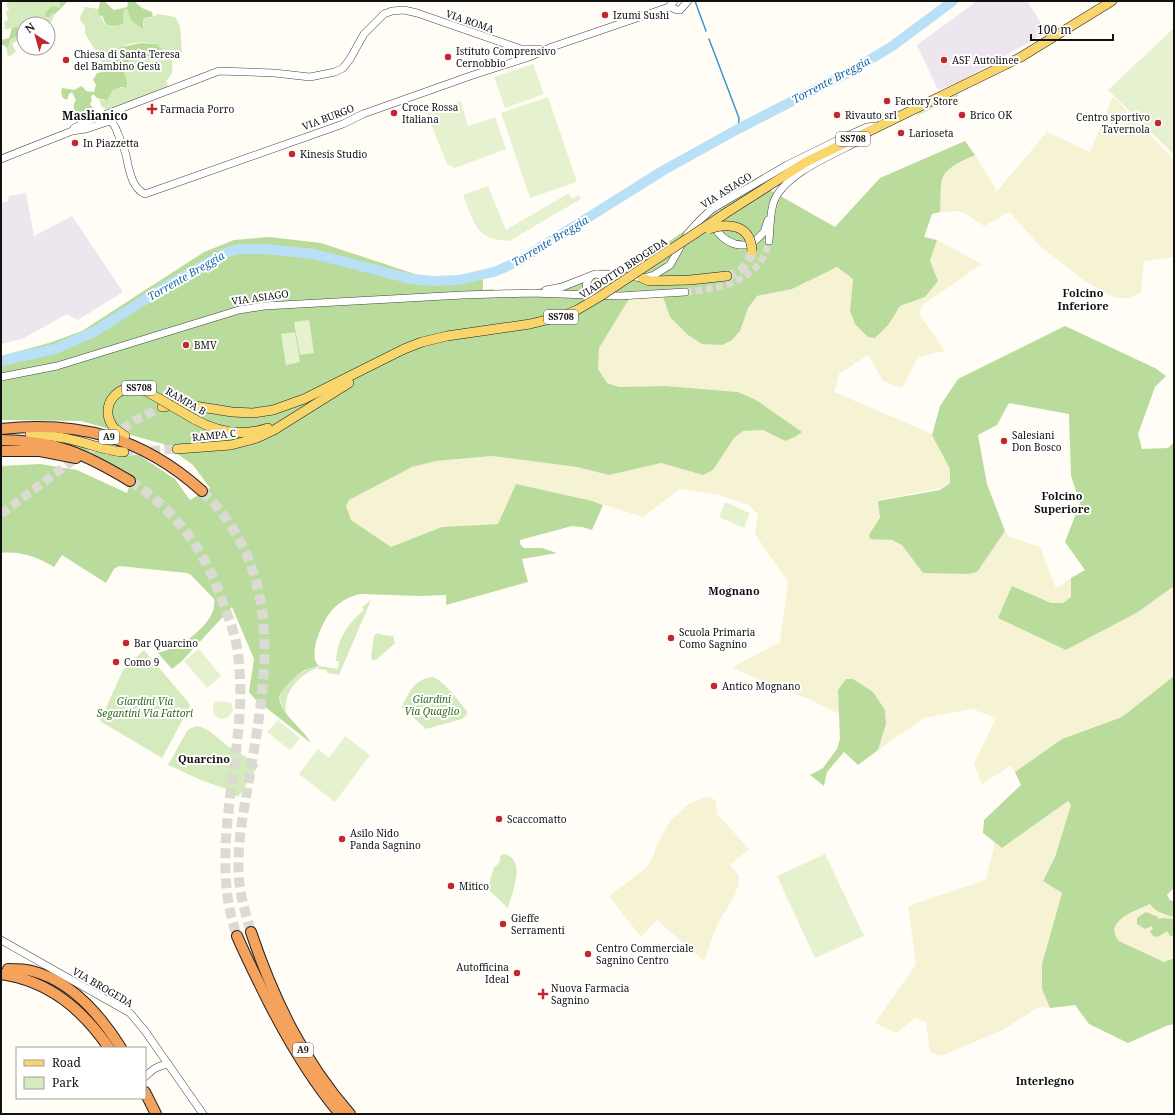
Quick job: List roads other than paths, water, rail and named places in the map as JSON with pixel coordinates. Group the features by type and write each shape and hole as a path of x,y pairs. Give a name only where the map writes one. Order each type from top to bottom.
{"highway":[{"path":"1,424 33,431"},
{"name":"A9","path":"1,429 33,431 79,429 112,438 139,448 175,469 202,491"},
{"path":"1,436 33,431"},
{"path":"125,436 142,445 175,469"},
{"path":"1,440 33,441 74,451 130,481"},
{"path":"1,451 26,451 58,454 104,466"},
{"path":"1,454 26,451"},
{"name":"A9","path":"251,932 263,980 299,1059 319,1088 340,1114"},
{"name":"A9","path":"237,936 303,1050 325,1083 350,1114"},
{"path":"3,970 37,978 60,990 96,1021 115,1047"},
{"path":"3,970 50,991 73,1007 98,1033 108,1047"},
{"path":"3,970 25,970 37,972 63,985 96,1013 121,1047"},
{"path":"146,1094 156,1114"},
{"path":"142,1099 150,1114"}],"main road":[{"name":"VIA ASIAGO","path":"882,125 1026,54 1112,1"},
{"name":"VIADOTTO BROGEDA","path":"162,407 182,404 239,413 253,413 273,410 304,400 404,349 422,342 447,336 530,324 563,316 577,310 599,297 806,162 882,125"},
{"name":"SS708","path":"698,232 719,225 733,226 740,229 746,235 750,242 749,248"},
{"name":"SS708","path":"642,278 648,281 696,280 727,276"},
{"name":"VIADOTTO BROGEDA","path":"295,416 404,349"},
{"name":"RAMPA B","path":"125,436 114,428 109,417 109,406 116,394 130,388 138,388 146,391 194,419 216,429 229,432 242,433 265,429 280,424 295,416"},
{"name":"RAMPA C","path":"177,449 226,446 244,443 265,434 295,416"},
{"path":"33,431 74,440 105,450 124,452"}],"street":[{"name":"VIA ROMA","path":"72,131 91,120 219,71 310,76 335,72 343,68 350,59 364,34 384,14 392,11 404,10 527,53 552,47 673,5 680,10 683,2"},
{"name":"VIA BURGO","path":"72,131 86,129 110,121 113,123 126,155 127,163 136,188 145,194 352,120 363,114 519,60 527,53"},
{"name":"VIA ASIAGO","path":"597,274 642,278 654,275 670,265 688,233 706,214 792,162 867,127 882,125"},
{"name":"VIA ASIAGO","path":"769,241 773,204 782,188 793,178 871,134 882,125"},
{"path":"1,159 72,131"},
{"name":"SS708","path":"719,210 726,201"},
{"name":"SS708","path":"755,241 764,232 773,204"},
{"name":"SS708","path":"717,231 728,241 749,248"},
{"path":"590,277 586,286 588,291 597,295 606,290 607,282 604,277 597,274"},
{"name":"SS708","path":"590,277 597,274"},
{"name":"VIA ASIAGO","path":"531,293 562,287 590,277"},
{"name":"VIA ASIAGO","path":"1,377 57,366 238,310 271,305 462,295 531,293 620,296 685,292"},
{"name":"VIA BROGEDA","path":"1,940 130,1013 145,1031 203,1114"},
{"path":"146,1075 156,1066 168,1064"}],"waterway":[{"path":"695,1 706,31"},
{"name":"Torrente Breggia","path":"1,361 55,349 94,332 171,283 227,252 240,249 265,249 314,254 411,279 433,281 459,280 494,272 517,262 664,170 738,129 849,72 891,47 953,1"},
{"path":"709,39 739,118 738,129"}],"tunnel":[{"path":"715,222 714,219 719,209"},
{"path":"685,292 699,291 725,285 748,274 758,265 765,255 769,241"},
{"path":"727,276 736,273 743,268 749,260 752,251"},
{"path":"1,514 68,464 136,420 162,407"},
{"path":"124,452 177,449"},
{"path":"130,481 159,502 192,540 210,570 228,616 235,639 240,669 240,708 225,851 226,880 230,908 237,936"},
{"path":"202,491 228,521 247,556 257,586 263,618 263,683 242,820 238,861 241,894 251,932"}],"place":[{"name":"Izumi Sushi","path":"605,15"},
{"name":"Istituto Comprensivo Cernobbio","path":"448,57"},
{"name":"Chiesa di Santa Teresa del Bambino Gesù","path":"66,60"},
{"name":"ASF Autolinee","path":"944,60"},
{"name":"Factory Store","path":"887,101"},
{"name":"Farmacia Porro","path":"152,109"},
{"name":"Croce Rossa Italiana","path":"394,113"},
{"name":"Rivauto srl","path":"837,115"},
{"name":"Brico OK","path":"962,115"},
{"name":"Centro sportivo Tavernola","path":"1158,123"},
{"name":"Larioseta","path":"901,133"},
{"name":"In Piazzetta","path":"75,143"},
{"name":"Kinesis Studio","path":"292,154"},
{"name":"BMV","path":"186,345"},
{"name":"Salesiani Don Bosco","path":"1004,441"},
{"name":"Scuola Primaria Como Sagnino","path":"671,638"},
{"name":"Bar Quarcino","path":"126,643"},
{"name":"Como 9","path":"116,662"},
{"name":"Antico Mognano","path":"714,686"},
{"name":"Scaccomatto","path":"499,819"},
{"name":"Asilo Nido Panda Sagnino","path":"342,839"},
{"name":"Mitico","path":"451,886"},
{"name":"Gieffe Serramenti","path":"503,924"},
{"name":"Centro Commerciale Sagnino Centro","path":"588,954"},
{"name":"Autofficina Ideal","path":"517,973"},
{"name":"Nuova Farmacia Sagnino","path":"543,994"}],"district":[{"name":"Maslianico","path":"95,116"},
{"name":"Folcino Inferiore","path":"1083,299"},
{"name":"Folcino Superiore","path":"1062,502"},
{"name":"Mognano","path":"734,591"},
{"name":"Quarcino","path":"204,759"},
{"name":"Interlegno","path":"1045,1081"}],"park label":[{"name":"Giardini Via Quaglio","path":"432,704"},
{"name":"Giardini Via Segantini Via Fattori","path":"145,706"}]}
